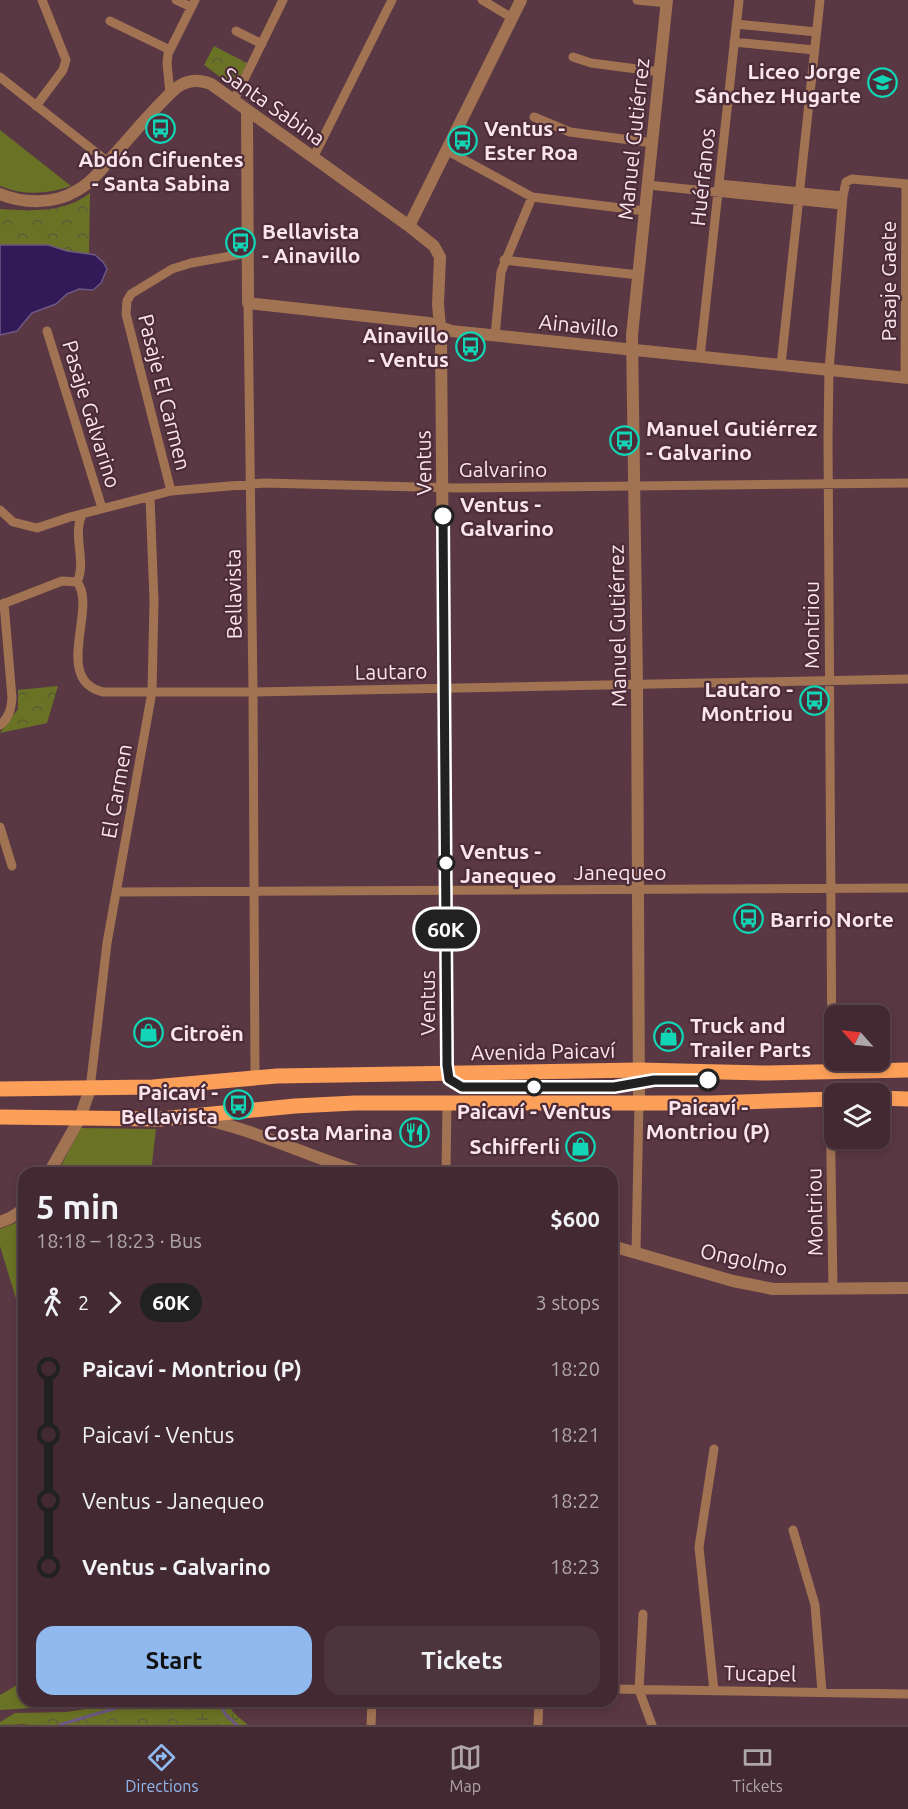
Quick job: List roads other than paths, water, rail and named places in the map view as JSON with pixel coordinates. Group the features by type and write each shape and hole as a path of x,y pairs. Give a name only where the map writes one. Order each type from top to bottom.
{"main road":[{"name":"Avenida Paicaví","path":"0,1089 165,1087 255,1077 639,1070 767,1073 908,1070"},
{"path":"890,1098 908,1099"},
{"path":"0,1117 160,1119 314,1105 447,1102 712,1103 824,1099"}],"street":[{"path":"36,106 63,70 66,60 42,0"},
{"path":"170,94 167,63 170,50 193,4 176,0"},
{"path":"313,158 392,0"},
{"path":"482,0 512,18"},
{"path":"409,226 521,0"},
{"path":"637,0 667,2"},
{"name":"Huérfanos","path":"700,357 739,0"},
{"path":"781,365 820,0"},
{"path":"234,100 280,1"},
{"name":"Manuel Gutiérrez","path":"636,1253 639,1070 632,351 667,2"},
{"path":"110,21 170,50"},
{"path":"736,24 816,32"},
{"path":"236,31 262,44"},
{"path":"734,42 814,50"},
{"path":"573,57 591,63 660,72"},
{"path":"0,76 108,162"},
{"name":"Santa Sabina","path":"0,194 33,201 64,197 82,188 170,94 184,83 202,81 211,84 234,100 409,226"},
{"name":"Bellavista","path":"247,110 255,1077"},
{"path":"534,117 570,132 652,143"},
{"path":"446,150 532,197 645,211"},
{"name":"Montriou","path":"832,1072 829,370 842,201 848,180 907,184"},
{"name":"Pasaje Gaete","path":"907,184 907,377"},
{"path":"648,185 718,188 842,201"},
{"path":"495,336 499,282 504,260 532,197"},
{"name":"Ventus","path":"409,226 434,246 440,257 438,304 442,487 447,1074"},
{"name":"Pasaje El Carmen","path":"171,491 126,314 127,302 134,291 177,267 248,253"},
{"path":"504,260 639,275"},
{"name":"Ainavillo","path":"248,303 429,323 451,331 495,336 907,377"},
{"name":"Pasaje Galvarino","path":"47,331 102,508"},
{"name":"Galvarino","path":"0,510 13,522 37,528 102,508 171,491 264,483 442,487 908,483"},
{"name":"El Carmen","path":"90,1089 107,943 152,692 154,601 150,497"},
{"name":"Lautaro","path":"82,515 79,522 81,570 77,582 82,594 78,664 83,680 91,688 103,692 253,692 908,679"},
{"path":"0,725 6,720 11,710 12,698 2,604 62,580 77,582"},
{"path":"0,827 12,866"},
{"name":"Janequeo","path":"117,892 908,888"},
{"path":"52,1167 80,1118 90,1089"},
{"path":"446,1167 447,1102"},
{"path":"188,1116 223,1124 347,1167"},
{"name":"Montriou","path":"832,1149 833,1289"},
{"path":"0,1222 18,1213"},
{"name":"Ongolmo","path":"618,1248 761,1287 783,1289 908,1288"},
{"path":"714,1449 699,1554 714,1691"},
{"path":"793,1530 815,1605 822,1692"},
{"path":"643,1614 639,1690 652,1725"},
{"name":"Tucapel","path":"618,1689 908,1694"},
{"path":"371,1725 372,1707"},
{"path":"538,1725 539,1707"}],"waterway":[{"path":"59,1725 120,1707"},
{"path":"221,1707 237,1725"}],"place":[{"name":"Liceo Jorge Sánchez Hugarte","path":"882,83"},
{"name":"Abdón Cifuentes - Santa Sabina","path":"161,128"},
{"name":"Ventus - Ester Roa","path":"463,140"},
{"name":"Bellavista - Ainavillo","path":"241,243"},
{"name":"Ainavillo - Ventus","path":"470,347"},
{"name":"Manuel Gutiérrez - Galvarino","path":"625,440"},
{"name":"Ventus - Galvarino","path":"443,516"},
{"name":"Lautaro - Montriou","path":"814,701"},
{"name":"Ventus - Janequeo","path":"446,863"},
{"name":"Barrio Norte","path":"749,919"},
{"name":"Citroën","path":"149,1033"},
{"name":"Truck and Trailer Parts","path":"669,1037"},
{"name":"Paicaví - Montriou (P)","path":"708,1080"},
{"name":"Paicaví - Ventus","path":"534,1087"},
{"name":"Paicaví - Bellavista","path":"239,1104"},
{"name":"Costa Marina","path":"414,1132"},
{"name":"Schifferli","path":"581,1146"}]}
